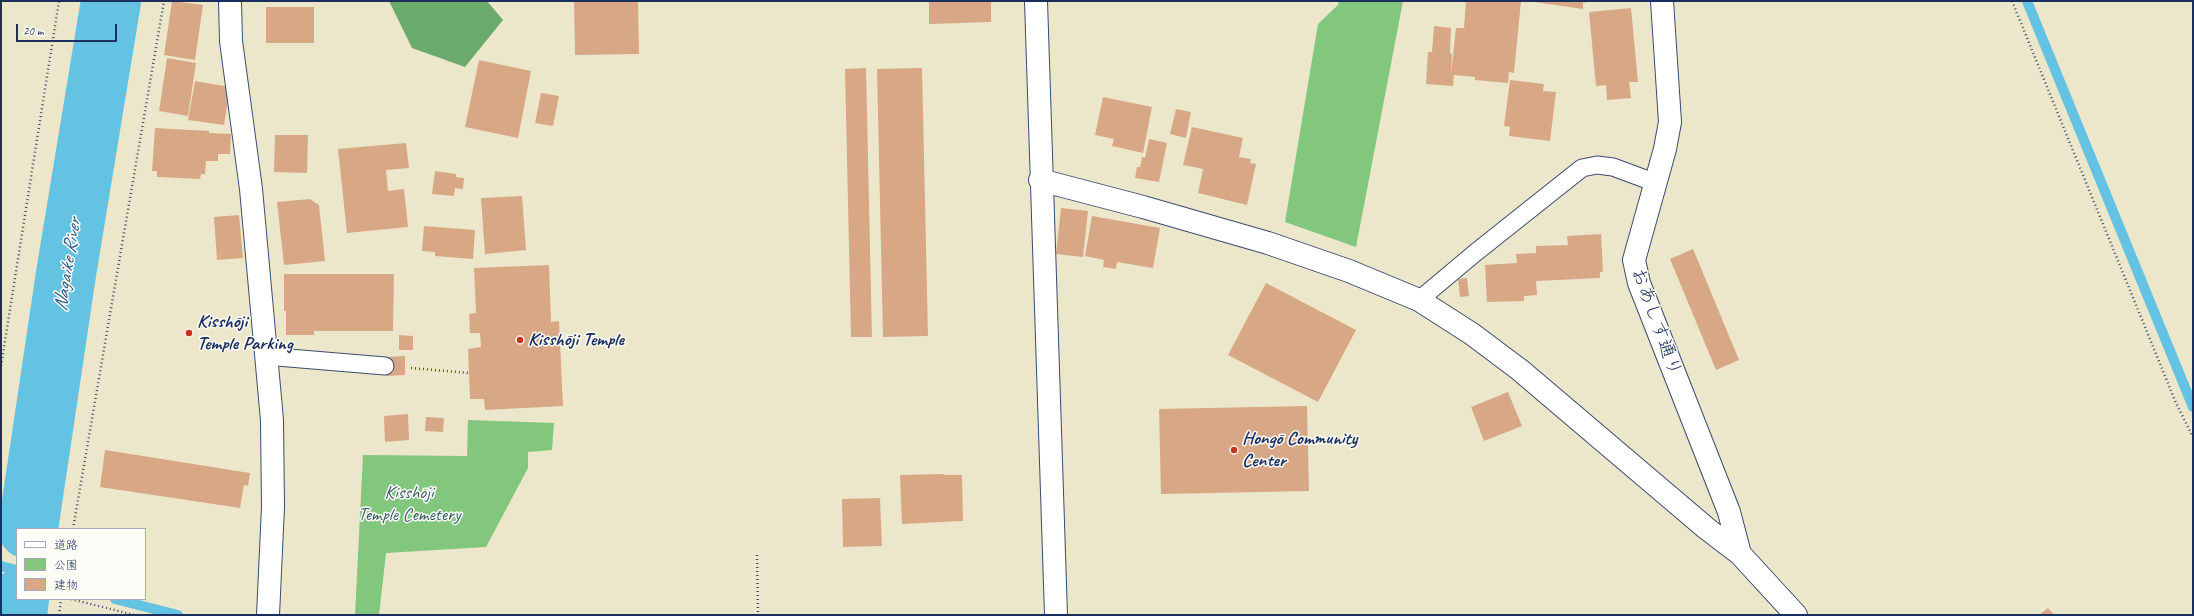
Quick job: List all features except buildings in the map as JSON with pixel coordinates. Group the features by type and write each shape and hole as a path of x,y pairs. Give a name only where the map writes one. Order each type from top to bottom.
{"street":[{"path":"230,1 231,41 251,190 272,436 273,507 268,615"},
{"path":"1036,1 1040,180 1056,615"},
{"name":"おあしす通り","path":"1662,1 1670,122 1665,149 1638,240 1634,260 1639,283 1729,512 1740,554 1796,615"},
{"path":"1040,180 1143,207 1268,243 1349,271 1419,300 1472,334 1520,370 1740,554"}],"lane":[{"path":"1419,300 1475,253 1582,168 1597,165 1613,167 1656,183"},
{"path":"265,356 385,366"}],"path":[{"path":"1,366 60,1"},
{"path":"73,528 164,1"},
{"path":"2012,1 2176,403 2193,437"},
{"path":"405,368 469,373"},
{"path":"758,555 758,615"},
{"path":"59,615 61,600"},
{"path":"75,600 134,615"}],"green space":[{"path":"389,1 487,1 503,20 465,67 412,48"},
{"path":"1339,1 1403,1 1356,247 1285,222 1318,24 1338,5"},
{"name":"Kisshōji Temple Cemetery","path":"468,420 554,423 552,450 528,452 528,468 486,547 386,553 379,615 355,615 363,455 467,456"}],"waterway":[{"name":"Nagaike River","path":"28,528 66,274 111,1"},
{"path":"2027,1 2193,407"},
{"path":"1,566 16,570"},
{"name":"Nagaike River","path":"17,615 19,600"},
{"path":"119,600 178,615"}],"place":[{"name":"Kisshōji Temple Parking","path":"189,333"},
{"name":"Kisshōji Temple","path":"520,340"},
{"name":"Hongō Community Center","path":"1234,450"}]}
